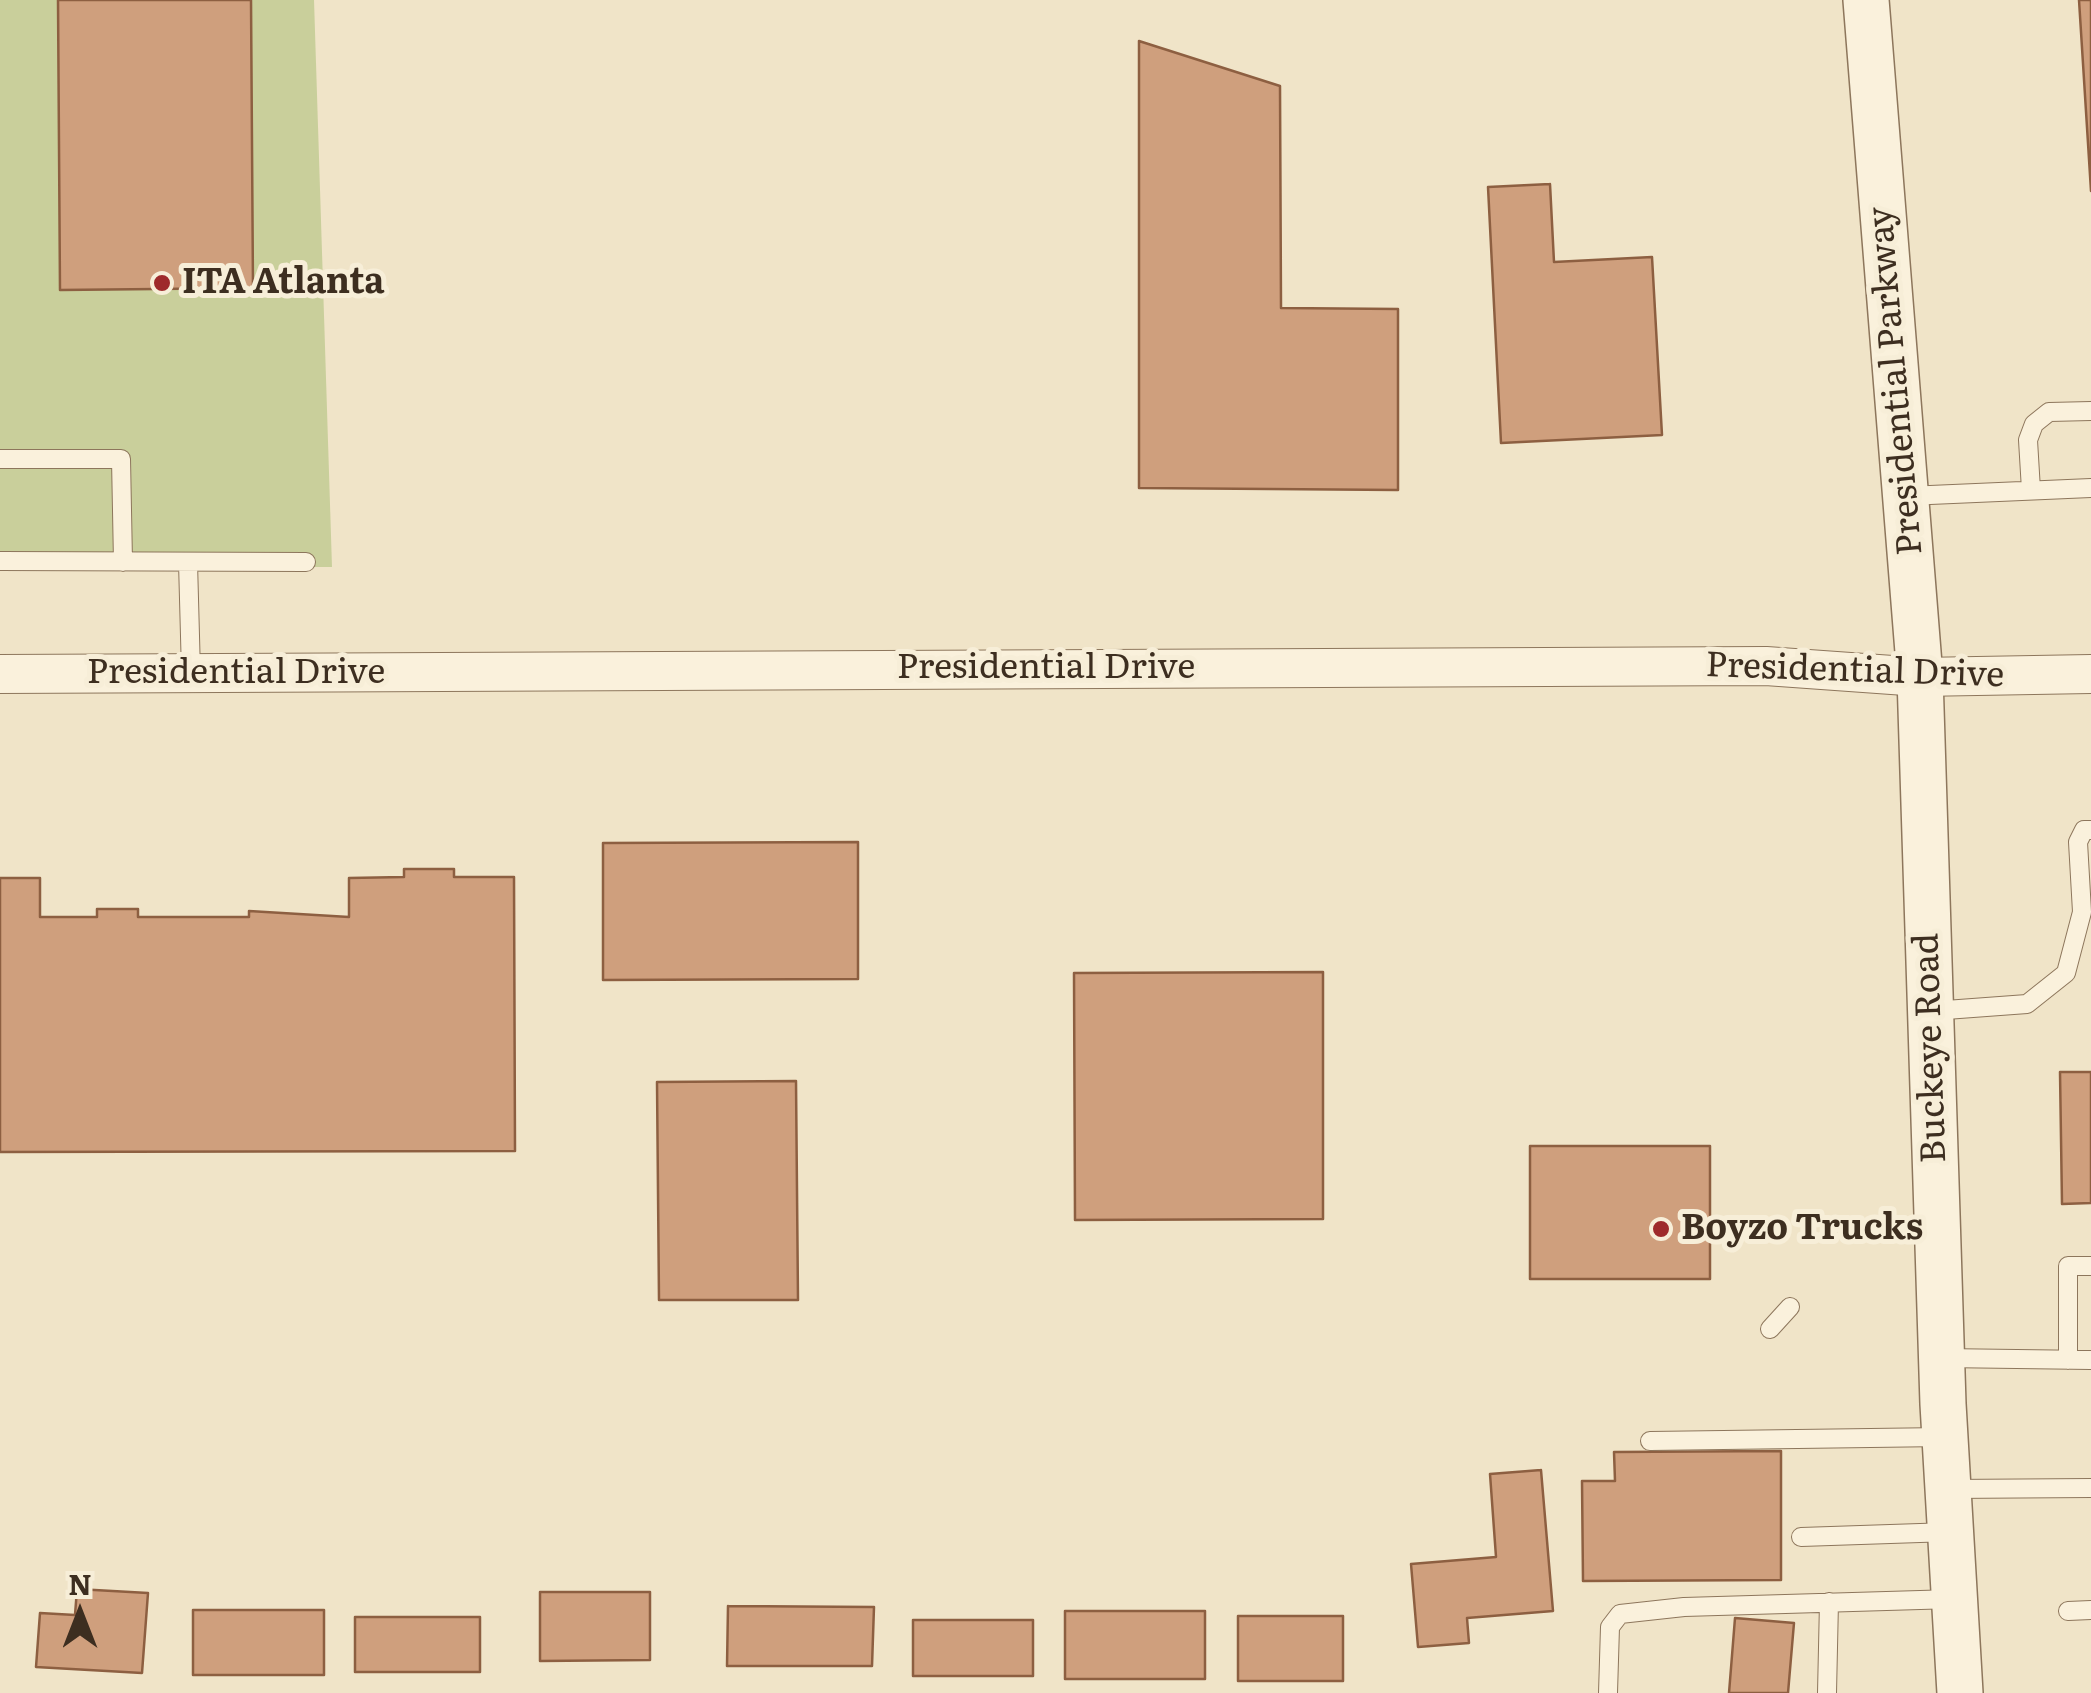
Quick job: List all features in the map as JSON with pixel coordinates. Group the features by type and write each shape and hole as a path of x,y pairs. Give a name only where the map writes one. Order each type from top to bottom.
{"street":[{"name":"Presidential Parkway","path":"1866,0 1920,677 1922,762"},
{"name":"Presidential Drive","path":"0,674 1766,666 1920,677 2091,674"},
{"name":"Buckeye Road","path":"1922,762 1945,1437 1960,1693"}],"lane":[{"path":"2030,490 2028,440 2034,424 2049,412 2091,412"},
{"path":"0,459 121,459 123,562"},
{"path":"1905,496 2091,488"},
{"path":"0,560 306,562"},
{"path":"188,562 191,673"},
{"path":"1930,1011 2027,1004 2066,974 2082,912 2078,842 2084,830 2091,830"},
{"path":"2068,1360 2068,1266 2091,1266"},
{"path":"1770,1329 1790,1307"},
{"path":"1942,1358 2091,1360"},
{"path":"1650,1441 1945,1437"},
{"path":"1801,1538 2091,1488"},
{"path":"1608,1693 1610,1627 1620,1614 1684,1607 1955,1599"},
{"path":"1827,1693 1829,1602"},
{"path":"2068,1611 2091,1610"}],"green space":[{"name":"ITA Atlanta","path":"0,0 314,0 332,567 0,567"}],"building":[{"path":"58,0 251,0 253,288 60,290"},
{"path":"2079,0 2091,0 2091,191"},
{"path":"1139,41 1280,86 1281,308 1398,309 1398,490 1139,488"},
{"path":"1550,184 1554,262 1652,257 1662,435 1501,443 1488,187"},
{"path":"858,842 858,979 603,980 603,843"},
{"path":"404,869 454,869 454,877 514,877 515,1151 0,1152 0,878 40,878 40,917 97,917 97,909 138,909 138,917 249,917 249,911 349,917 349,878 404,877"},
{"path":"1323,972 1323,1219 1075,1220 1074,973"},
{"path":"2060,1072 2091,1072 2091,1203 2062,1204"},
{"path":"796,1081 798,1300 659,1300 657,1082"},
{"path":"1530,1146 1710,1146 1710,1279 1530,1279"},
{"path":"1781,1451 1781,1580 1583,1581 1582,1481 1615,1481 1614,1452"},
{"path":"1541,1470 1553,1611 1467,1618 1469,1643 1418,1647 1411,1564 1496,1557 1490,1474"},
{"path":"77,1589 148,1593 142,1673 36,1667 40,1613 75,1615"},
{"path":"540,1592 650,1592 650,1660 540,1661"},
{"path":"728,1606 874,1607 872,1666 727,1666"},
{"path":"193,1610 324,1610 324,1675 193,1675"},
{"path":"1065,1611 1205,1611 1205,1679 1065,1679"},
{"path":"1238,1616 1343,1616 1343,1681 1238,1681"},
{"path":"355,1617 480,1617 480,1672 355,1672"},
{"path":"1735,1618 1794,1623 1788,1693 1729,1693"},
{"path":"913,1620 1033,1620 1033,1676 913,1676"}],"place":[{"name":"ITA Atlanta","path":"162,283"},
{"name":"Boyzo Trucks","path":"1661,1229"}]}
